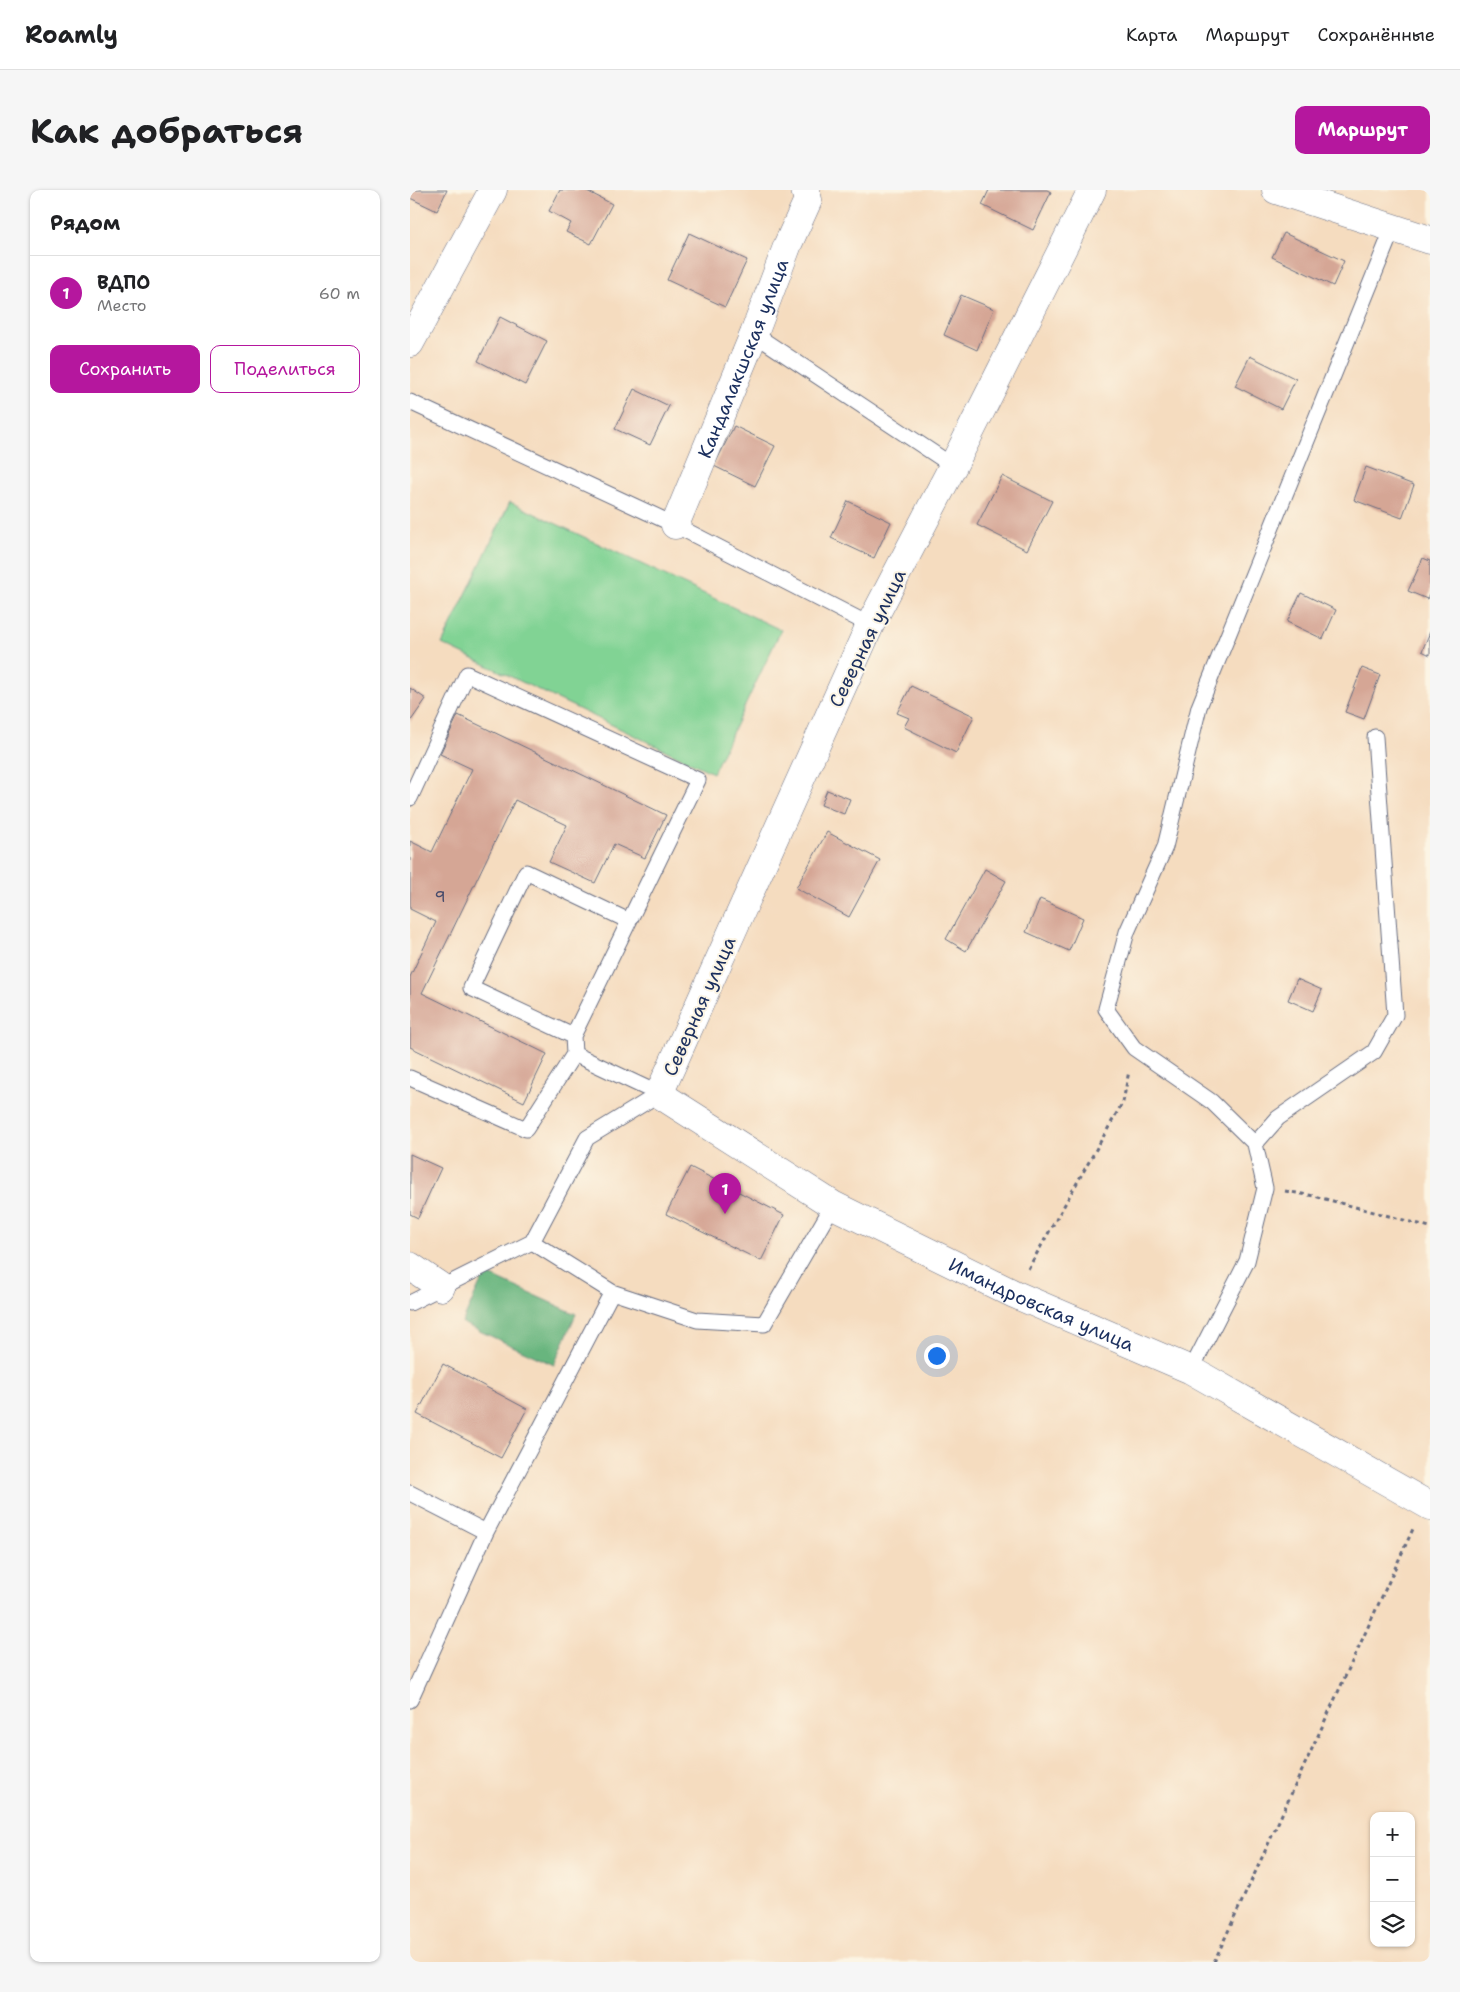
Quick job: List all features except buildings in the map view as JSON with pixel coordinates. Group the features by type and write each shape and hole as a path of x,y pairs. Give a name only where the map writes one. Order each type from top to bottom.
{"street":[{"path":"410,343 494,190"},
{"name":"Кандалакшская улица","path":"675,525 754,334 788,244 808,200 805,190"},
{"name":"Северная улица","path":"659,1094 870,625 953,466 1092,190"},
{"path":"1276,190 1430,240"},
{"name":"Имандровская улица","path":"659,1094 833,1206 1014,1294 1190,1370 1427,1505"},
{"path":"410,1266 442,1287"}],"lane":[{"path":"1190,1370 1247,1261 1265,1188 1255,1144 1212,1102 1134,1048 1106,1009 1127,932 1165,847 1199,707 1393,228"},
{"path":"754,334 953,466"},
{"path":"410,402 675,525 870,625"},
{"path":"410,798 467,674 698,780 573,1036 574,1054 526,1129 410,1078"},
{"path":"1255,1144 1278,1118 1374,1052 1395,1015 1374,737"},
{"path":"573,1036 471,988 526,872 629,921"},
{"path":"574,1054 659,1094"},
{"path":"410,1303 532,1242 588,1138 659,1094"},
{"path":"532,1242 612,1292 697,1320 764,1324 833,1206"},
{"path":"410,1700 486,1532 612,1292"},
{"path":"410,1493 486,1532"}],"path":[{"path":"1014,1294 1123,1102 1134,1048"},
{"path":"1265,1188 1314,1196 1430,1227"},
{"path":"1214,1962 1427,1505"}],"green space":[{"path":"510,502 781,630 713,773 442,644"},
{"path":"485,1273 576,1314 554,1365 462,1323"}],"place":[{"name":"ВДПО","path":"725,1214"}]}
